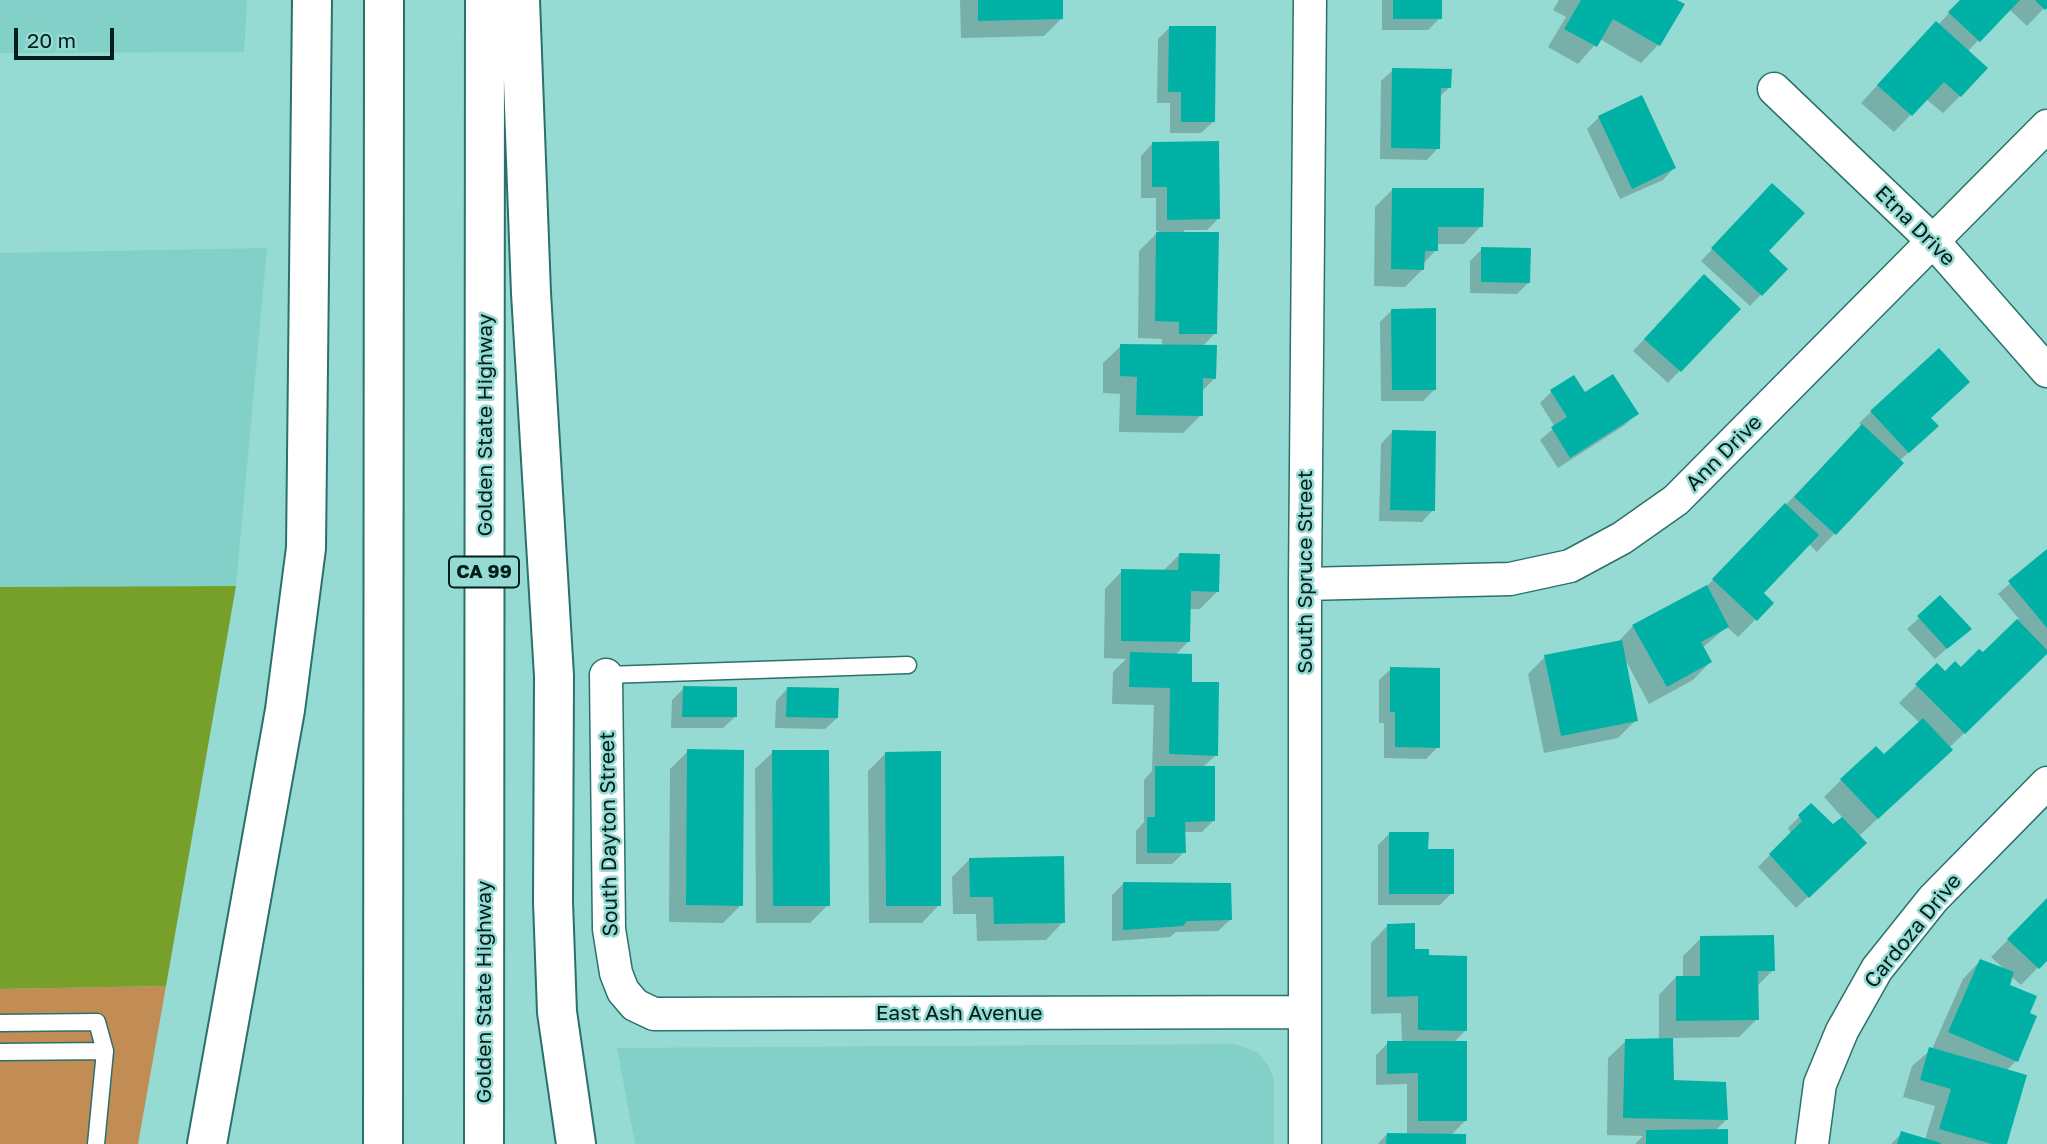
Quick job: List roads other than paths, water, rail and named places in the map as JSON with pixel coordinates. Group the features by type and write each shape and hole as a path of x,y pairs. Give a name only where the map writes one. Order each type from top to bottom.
{"highway":[{"path":"207,1144 285,710 306,548 312,0"},
{"path":"383,1144 384,0"},
{"name":"Golden State Highway","path":"484,1144 485,0"},
{"path":"520,0 531,293 554,676 553,902 556,1012 576,1144"}],"street":[{"name":"South Spruce Street","path":"1305,1144 1305,584 1310,0"},
{"name":"Etna Drive","path":"1774,89 1934,242 2047,371"},
{"name":"Ann Drive","path":"1305,584 1445,583 1510,579 1570,566 1622,538 1676,500 2047,126"},
{"name":"South Dayton Street","path":"606,675 609,929 616,974 623,991"},
{"name":"Cardoza Drive","path":"1812,1144 1820,1084 1842,1031 1877,969 1933,899 2047,783"},
{"name":"East Ash Avenue","path":"623,991 635,1005 654,1014 1305,1012"}],"lane":[{"path":"606,675 908,665"},
{"path":"0,1023 97,1022 105,1051 96,1144"},
{"path":"0,1052 105,1051"}]}
